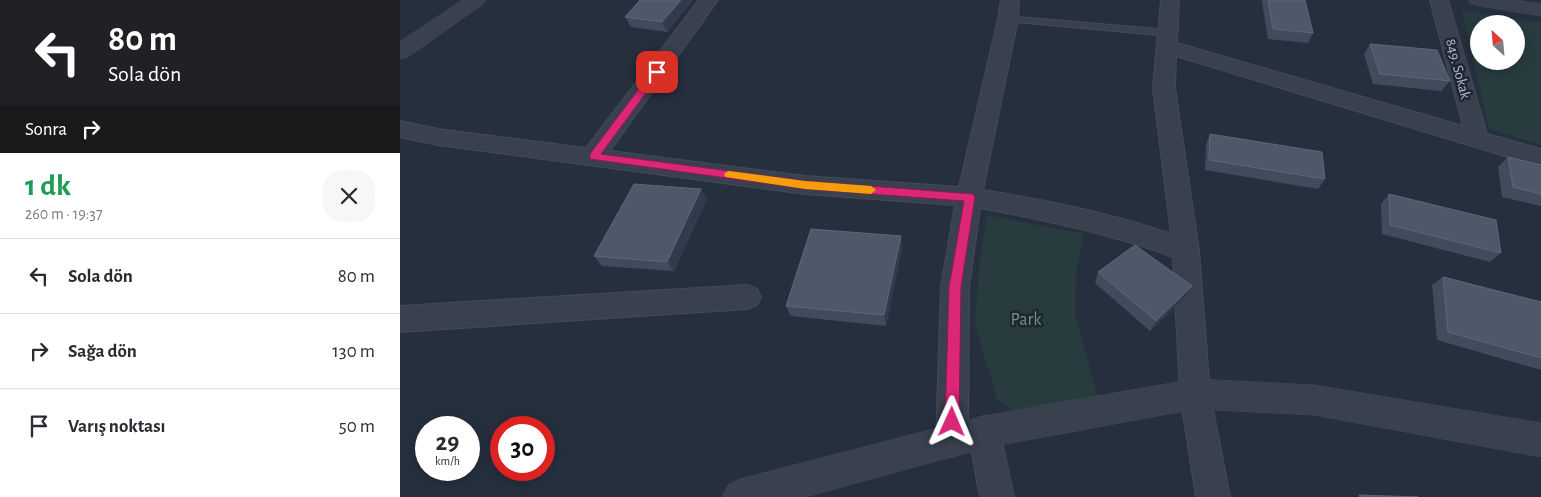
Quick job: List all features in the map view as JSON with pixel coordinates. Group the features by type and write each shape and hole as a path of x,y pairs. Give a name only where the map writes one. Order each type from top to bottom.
{"street":[{"path":"400,52 476,0"},
{"path":"593,156 710,0"},
{"path":"1170,0 1164,88 1186,251 1195,394 1213,497"},
{"name":"849. Sokak","path":"1439,0 1477,138"},
{"path":"1479,0 1541,10"},
{"path":"952,441 955,287 970,197 1009,9"},
{"path":"1168,40 1541,158"},
{"path":"400,129 438,136 805,185 970,197 1040,209 1151,238 1186,251"},
{"path":"400,319 746,297"},
{"path":"740,497 984,432 1195,394 1314,400 1541,440"},
{"path":"984,432 997,497"}],"lane":[{"path":"1009,9 1168,40"}],"green space":[{"path":"1462,10 1492,15 1470,15 1470,45"},
{"path":"1525,20 1541,23 1541,145 1489,129 1476,70 1525,70"},
{"name":"Park","path":"987,215 1084,234 1076,272 1075,315 1099,401 1022,417 998,401 975,326 979,267"}],"building":[{"path":"640,0 681,0 662,22 625,17"},
{"path":"1268,0 1305,0 1313,33 1273,29"},
{"path":"1370,44 1437,50 1450,81 1380,74"},
{"path":"1210,134 1322,152 1325,179 1209,160"},
{"path":"1508,157 1541,165 1541,194 1513,187"},
{"path":"634,184 701,189 667,262 594,256"},
{"path":"1389,194 1496,220 1501,253 1390,225"},
{"path":"811,229 901,236 884,315 786,306"},
{"path":"1135,245 1192,286 1156,321 1098,272"},
{"path":"1443,277 1541,302 1541,358 1448,332"},
{"path":"1359,495 1418,497 1360,497"}],"slow traffic":[{"path":"729,175 805,185 871,190"}],"route":[{"path":"657,72 593,156 805,185 970,197 955,287 952,422"}]}
